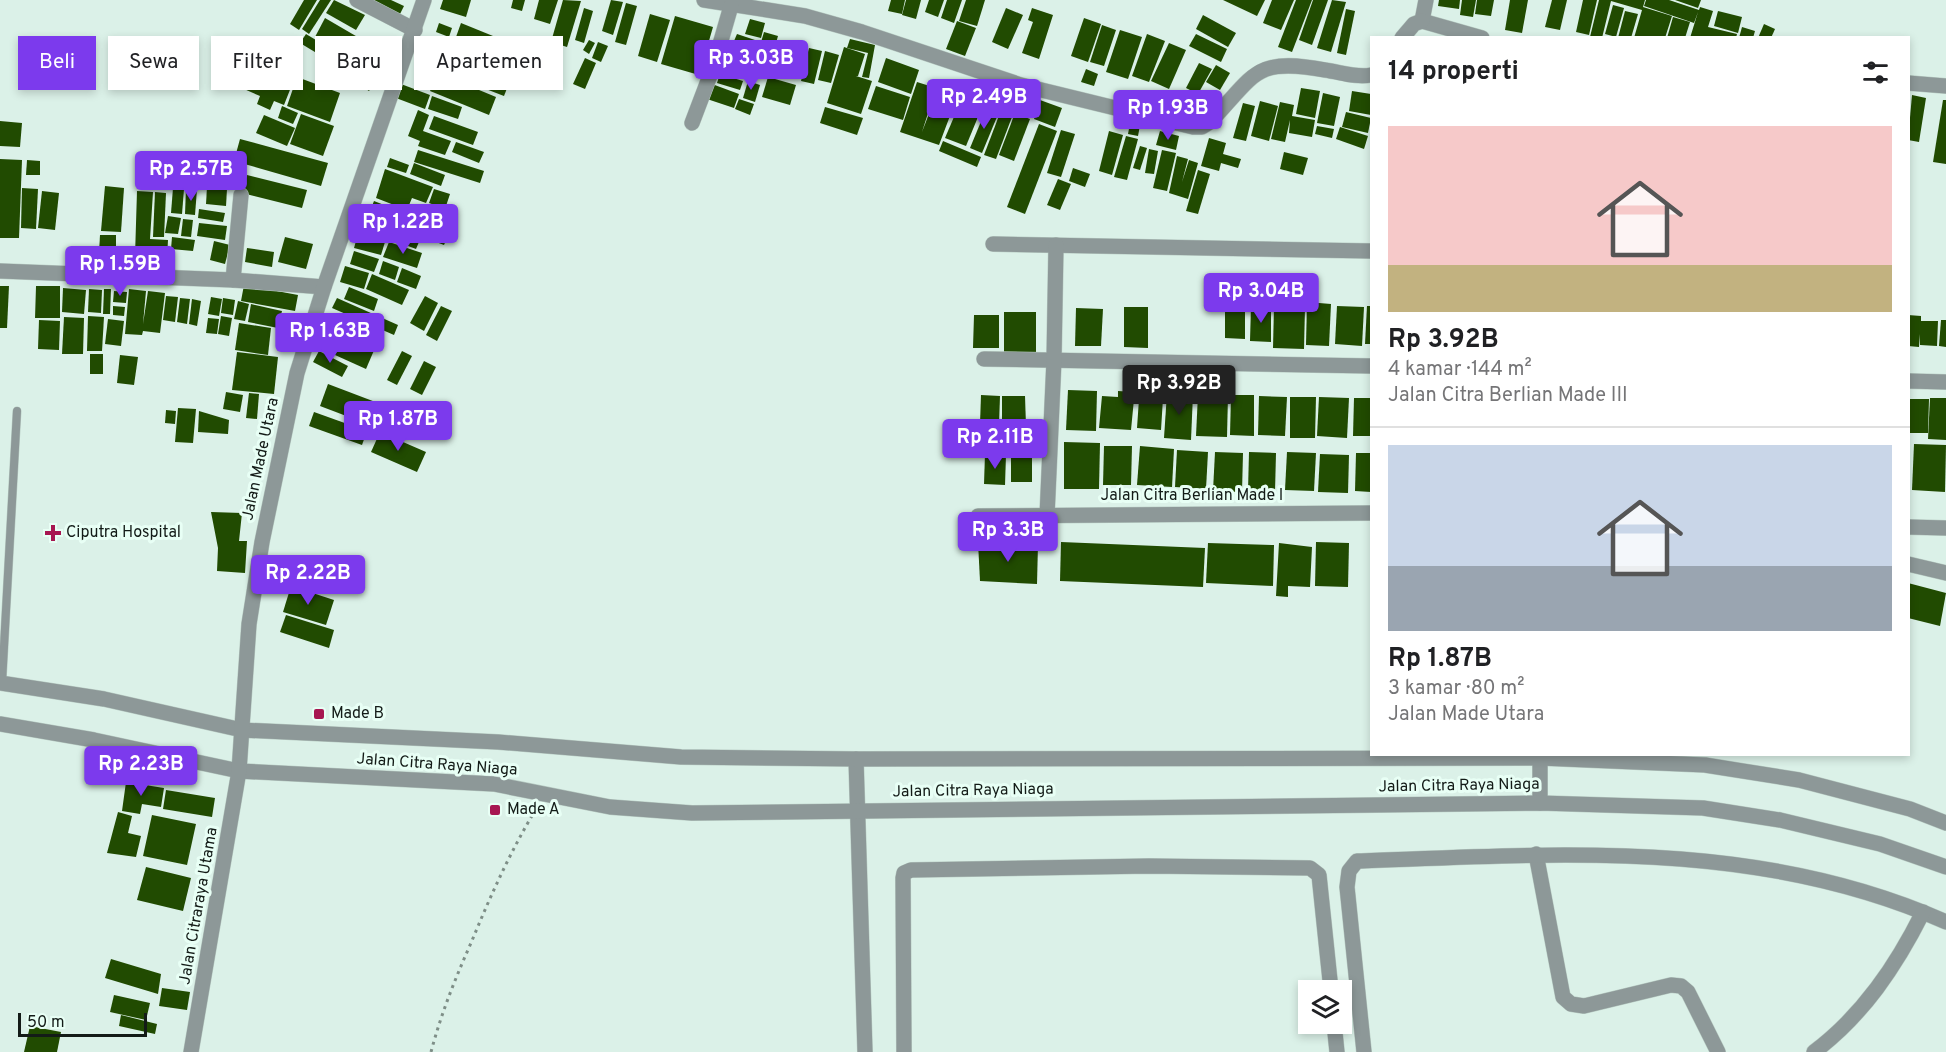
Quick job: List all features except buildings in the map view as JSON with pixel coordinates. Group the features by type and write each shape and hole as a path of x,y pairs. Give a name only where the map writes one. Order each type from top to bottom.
{"street":[{"path":"357,0 416,30"},
{"name":"Jalan Made Utara","path":"242,730 249,624 262,542 297,373 324,287 416,30 424,0"},
{"path":"704,0 805,16 862,32 1021,86 1193,127 1202,127 1210,122 1252,77 1276,65 1298,65 1359,76 1370,75"},
{"path":"1422,21 1426,0"},
{"path":"692,123 714,65 731,6"},
{"path":"1404,36 1414,24 1422,21 1475,36"},
{"path":"1910,83 1946,86"},
{"path":"233,280 241,195"},
{"path":"993,244 1370,250"},
{"path":"1047,516 1054,360 1056,245"},
{"path":"0,271 233,280 324,287"},
{"path":"984,359 1370,366"},
{"path":"1910,381 1946,382"},
{"name":"Jalan Citra Berlian Made I","path":"978,516 1370,513"},
{"path":"1910,527 1946,528"},
{"path":"1910,564 1946,573"},
{"name":"Jalan Citra Raya Niaga","path":"1,683 104,699 242,730 498,742 681,757 856,759 1540,756 1705,765 1788,778 1910,809 1946,823"},
{"name":"Jalan Citra Raya Niaga","path":"0,724 94,740 239,771 494,784 610,807 692,813 1540,803 1703,808 1780,820 1880,844 1946,867"},
{"name":"Jalan Citraraya Utama","path":"191,1052 239,771 242,730"},
{"path":"1540,756 1540,803"},
{"path":"856,759 865,1052"},
{"path":"1536,854 1563,997 1571,1005 1584,1006 1671,985 1681,986 1688,992 1718,1052"},
{"path":"1364,1052 1347,887 1348,872 1357,861 1536,854 1703,859 1823,881 1863,891 1946,922"},
{"path":"904,1052 903,878 904,873 911,870 1149,866 1310,868 1319,875 1330,980"},
{"path":"1814,1052 1861,1010 1902,955 1923,912"},
{"path":"1335,1034 1337,1052"}],"lane":[{"path":"1,683 17,411"}],"path":[{"path":"431,1052 440,1015 513,846 545,794"}],"place":[{"name":"Ciputra Hospital","path":"53,533"},
{"name":"Made B","path":"319,714"},
{"name":"Made A","path":"495,810"}]}
